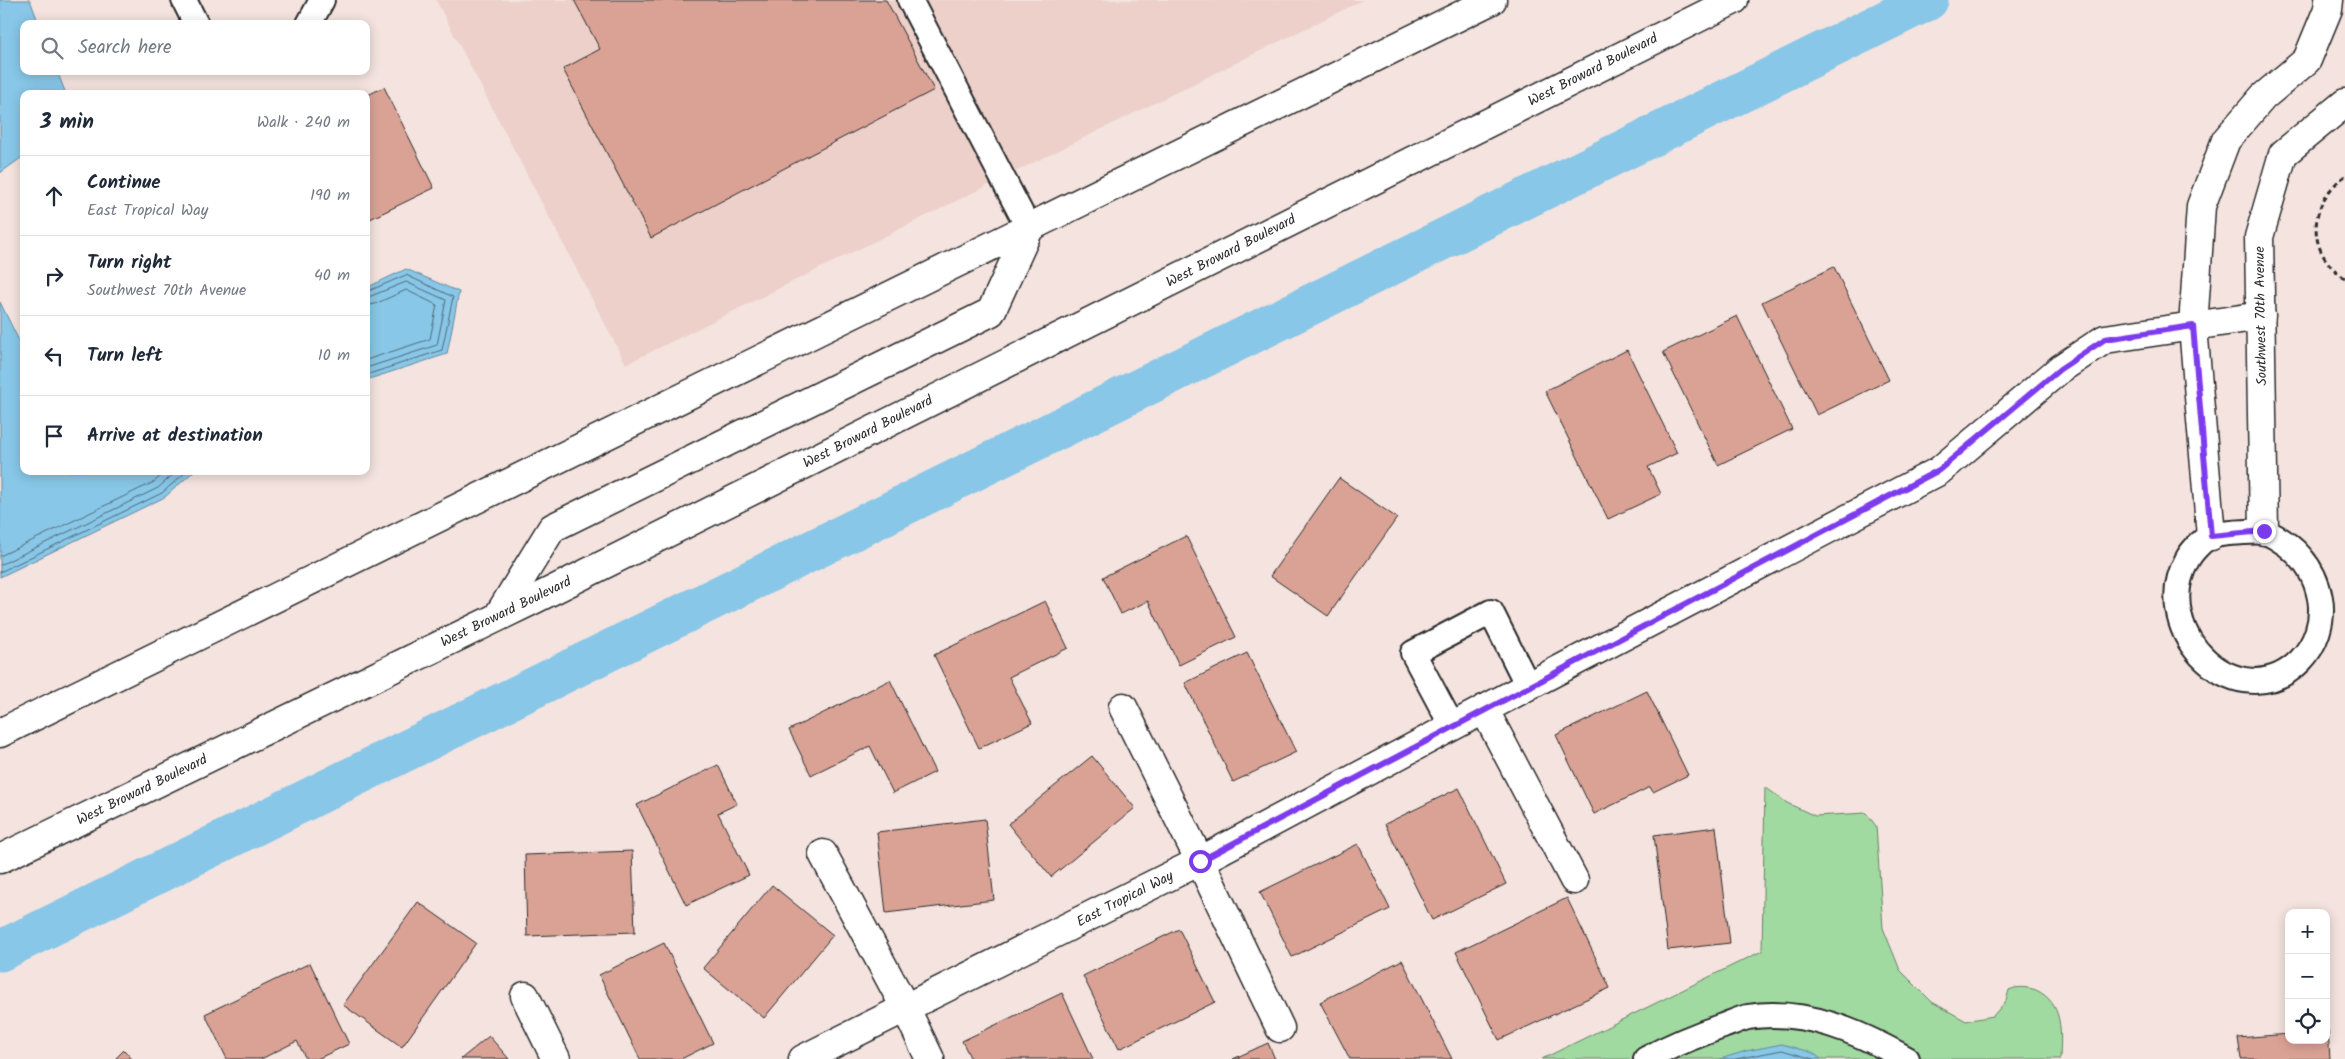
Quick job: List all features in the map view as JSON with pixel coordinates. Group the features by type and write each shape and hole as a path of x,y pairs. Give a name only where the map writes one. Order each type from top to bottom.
{"main road":[{"path":"0,733 1492,0"},
{"name":"West Broward Boulevard","path":"0,859 498,616 1734,0"},
{"path":"2211,536 2193,326 2201,206 2226,140 2264,97 2307,60 2328,9 2329,0"},
{"name":"Southwest 70th Avenue","path":"2264,531 2259,237 2284,154 2345,102"},
{"path":"498,616 552,528 991,312 1029,229"},
{"name":"East Tropical Way","path":"803,1059 1200,861 1484,709 1939,470 2060,369 2105,339 2261,316"},
{"path":"1123,707 1200,861 1280,1028"},
{"path":"1484,709 1574,880"},
{"path":"823,854 906,1009 930,1059"},
{"path":"525,996 556,1059"}],"lane":[{"path":"184,0 194,20"},
{"path":"312,20 322,0"},
{"path":"910,0 1029,229"},
{"path":"2264,531 2284,540 2298,552 2314,576 2320,599 2318,628 2307,654 2293,668 2272,678 2244,680 2216,669 2199,655 2187,639 2178,610 2178,584 2190,554 2211,536 2264,531"},
{"path":"1452,726 1413,653 1492,612 1528,686"},
{"path":"1646,1059 1695,1036 1748,1017 1793,1016 1834,1024 1872,1040 1907,1059"}],"path":[{"path":"2345,176 2333,185 2322,200 2316,218 2316,236 2322,254 2334,271 2345,278"}],"shaded area":[{"path":"436,0 1363,0 626,364"}],"green space":[{"path":"1765,787 1787,803 1815,816 1866,813 1876,826 1883,928 1900,970 1932,1002 1966,1021 1993,1016 2006,1001 2009,990 2022,987 2036,990 2052,1003 2056,1011 2061,1039 2060,1059 1542,1059 1762,951"}],"water":[{"path":"0,0 30,0 38,20 20,20 20,75 59,75 64,90 20,90 20,159 0,173"},
{"path":"406,269 459,292 447,354 370,379 370,286"},
{"path":"0,302 20,343 20,475 190,475 165,497 0,577"},
{"path":"1782,1044 1813,1053 1821,1059 1720,1059 1746,1051"}],"building":[{"path":"574,0 886,0 934,90 651,238 563,69 600,49"},
{"path":"384,87 434,188 370,219 370,94"},
{"path":"1834,267 1889,380 1817,415 1762,302"},
{"path":"1737,316 1792,429 1718,465 1663,352"},
{"path":"1627,350 1677,453 1648,467 1661,494 1608,519 1545,391"},
{"path":"1339,478 1397,518 1328,616 1270,576"},
{"path":"1186,536 1236,637 1179,665 1148,601 1121,614 1103,577"},
{"path":"1045,601 1068,648 1009,677 1032,723 979,748 934,655"},
{"path":"1247,653 1296,752 1233,782 1185,683"},
{"path":"890,680 935,772 893,793 870,746 811,775 789,730"},
{"path":"1647,691 1688,775 1653,792 1650,787 1594,814 1556,735"},
{"path":"1092,756 1135,808 1051,877 1008,824"},
{"path":"718,765 737,804 718,813 749,875 686,905 637,805"},
{"path":"1459,788 1506,884 1432,920 1385,824"},
{"path":"985,819 994,900 886,913 877,832"},
{"path":"1716,827 1730,943 1668,950 1654,835"},
{"path":"1358,844 1390,909 1292,957 1260,892"},
{"path":"632,851 635,932 527,936 525,855"},
{"path":"772,885 833,935 764,1018 703,968"},
{"path":"1567,898 1610,988 1499,1040 1456,952"},
{"path":"418,902 476,943 402,1047 343,1005"},
{"path":"1179,929 1215,1002 1119,1049 1083,976"},
{"path":"664,943 713,1043 681,1059 640,1059 599,975"},
{"path":"1402,960 1452,1059 1350,1059 1320,1002"},
{"path":"310,963 349,1044 317,1059 306,1059 297,1041 261,1059 227,1059 205,1014"},
{"path":"1062,993 1093,1059 971,1059 962,1041"},
{"path":"2285,1034 2285,1044 2329,1044 2330,1059 2241,1059 2238,1038"},
{"path":"489,1036 509,1059 461,1059"},
{"path":"1268,1043 1275,1059 1233,1059"},
{"path":"124,1050 132,1059 115,1059"}],"waterway":[{"path":"0,951 1928,0"}],"route":[{"path":"1200,861 1939,470 2060,369 2105,339 2193,326 2211,536 2264,531"}]}
